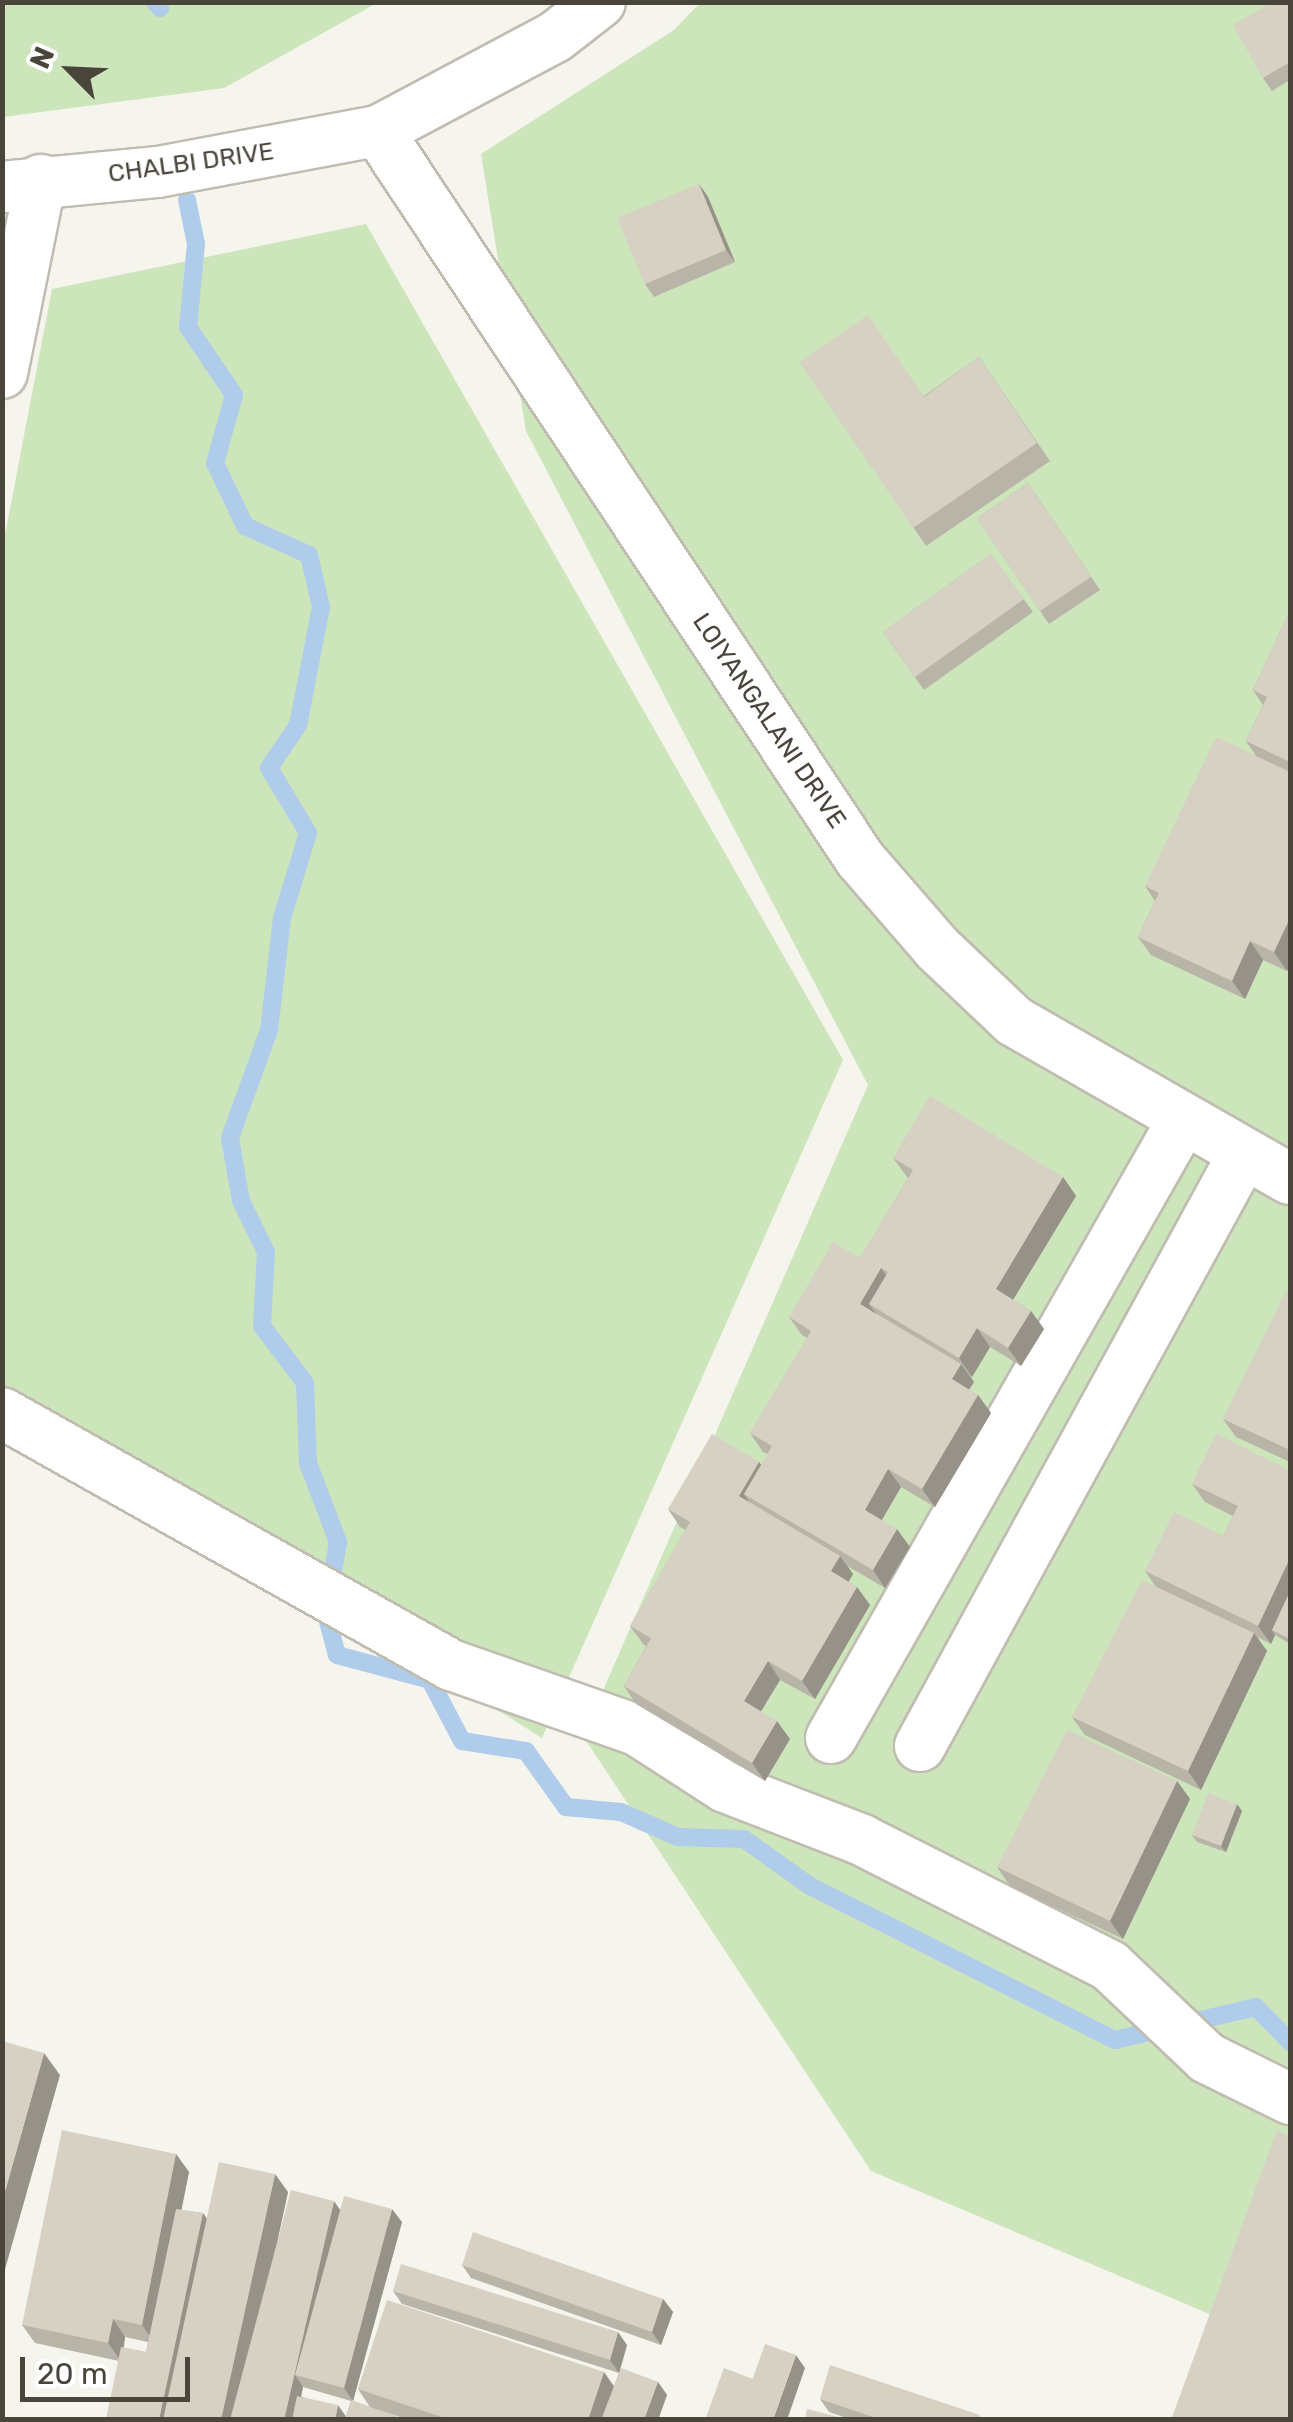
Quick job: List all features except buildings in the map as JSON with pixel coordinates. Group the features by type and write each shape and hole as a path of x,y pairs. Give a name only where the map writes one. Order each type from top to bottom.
{"street":[{"name":"CHALBI DRIVE","path":"22,184 158,172 378,132 555,37 600,2"},
{"name":"LOIYANGALANI DRIVE","path":"378,132 860,859 1014,1021 1290,1179"},
{"path":"2,374 22,184"},
{"path":"831,1738 1183,1120"},
{"path":"920,1746 1243,1155"},
{"path":"2,1413 450,1664 637,1730 726,1787 862,1840 1110,1966 1207,2058 1290,2099"}],"green space":[{"path":"2,3 377,3 224,88 3,117"},
{"path":"700,3 1290,3 1290,2348 871,2171 583,1736 868,1085 526,431 481,154 674,30"},
{"path":"366,224 843,1060 542,1738 3,1397 2,551 52,289"}],"waterway":[{"path":"155,2 160,8"},
{"path":"187,200 196,244 188,327 234,395 215,463 245,526 309,555 321,607 298,725 269,768 308,833 282,918 269,1030 230,1138 241,1201 266,1252 262,1326 305,1383 308,1463 338,1542 326,1614 337,1655 430,1680 462,1741 526,1751 566,1807 621,1812 678,1837 744,1839 810,1886 1115,2040 1256,2007 1290,2042"}]}
